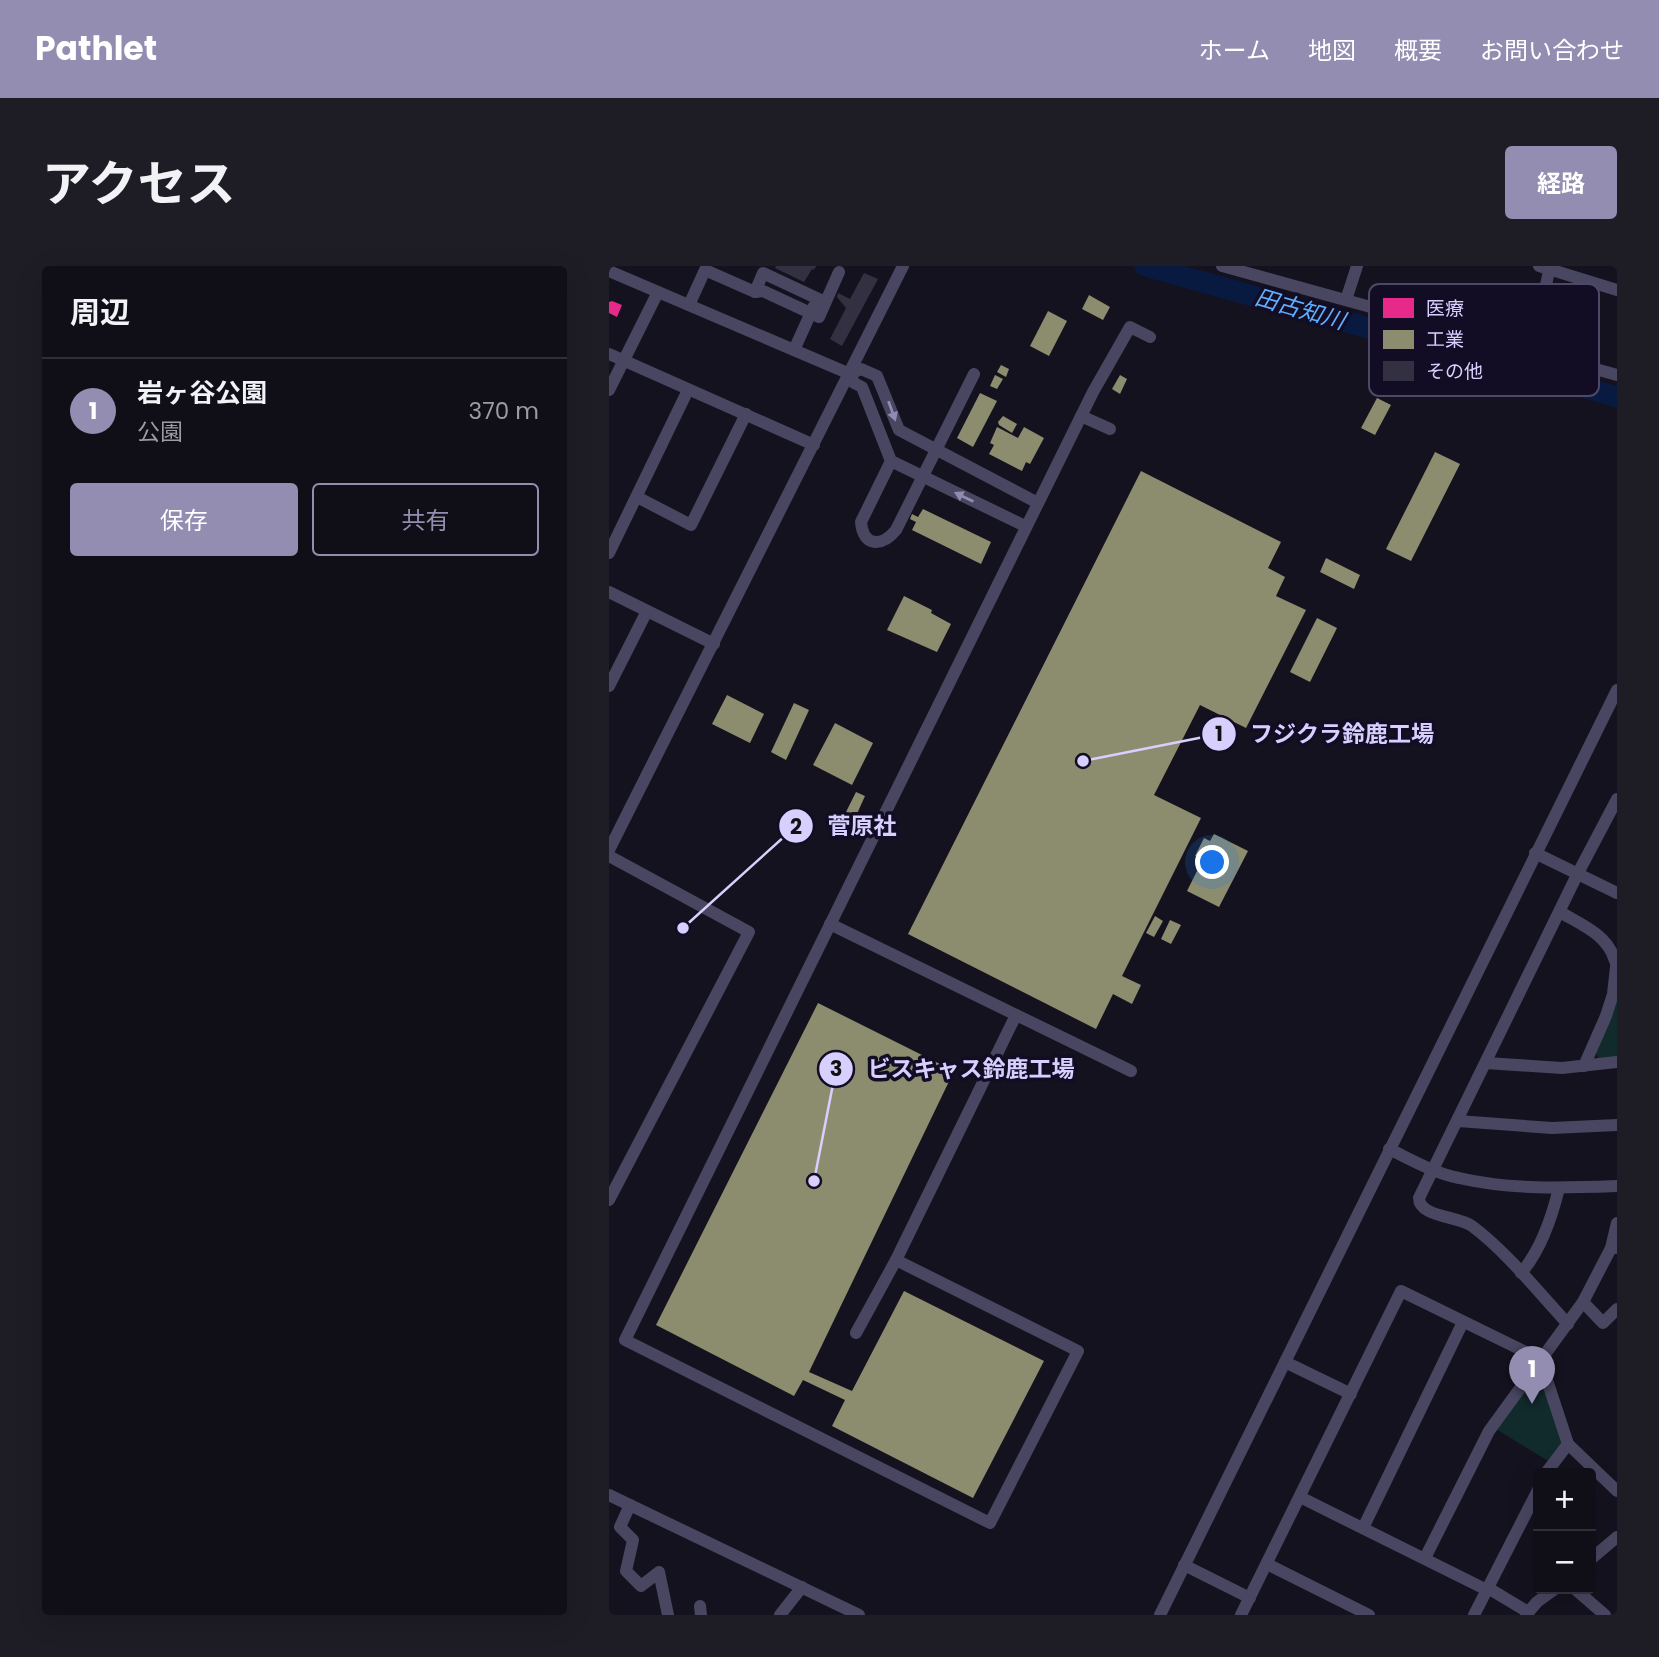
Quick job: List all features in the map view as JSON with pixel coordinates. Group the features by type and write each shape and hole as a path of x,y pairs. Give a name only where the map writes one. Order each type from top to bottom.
{"street":[{"path":"609,850 903,266"},
{"path":"1223,266 1254,270 1369,306"},
{"path":"1346,300 1357,266"},
{"path":"1546,268 1598,284"},
{"path":"689,305 705,270 755,292 763,291 811,313"},
{"path":"609,271 850,374 854,383 862,387 891,461 1025,526"},
{"path":"794,350 811,313 839,272"},
{"path":"755,292 764,274 821,301"},
{"path":"1599,284 1617,290"},
{"path":"609,390 658,292"},
{"path":"896,1260 1078,1351 990,1523 625,1340 1081,416 1130,327 1150,337"},
{"path":"609,354 814,445"},
{"path":"850,374 861,369 877,376 899,430 1038,503"},
{"path":"1599,370 1617,375"},
{"path":"891,461 861,522 862,529 871,541 879,543 890,537 974,374"},
{"path":"609,553 688,390"},
{"path":"637,497 691,525 745,414"},
{"path":"1081,416 1111,429"},
{"path":"609,592 714,644"},
{"path":"609,686 647,611"},
{"path":"1160,1615 1617,690"},
{"path":"1568,1324 1479,1232 1467,1223 1424,1210 1419,1204 1419,1198 1577,875 1614,813 1617,799"},
{"path":"1535,853 1617,892"},
{"path":"609,856 749,932 609,1200"},
{"path":"1560,912 1605,941 1616,960 1613,994 1584,1066"},
{"path":"830,924 1131,1071"},
{"path":"856,1333 896,1260 1016,1015"},
{"path":"1486,1063 1562,1068 1617,1064"},
{"path":"1458,1121 1552,1128 1617,1125"},
{"path":"1389,1149 1433,1170 1458,1178 1505,1186 1617,1186"},
{"path":"1521,1273 1531,1262 1539,1245 1559,1188"},
{"path":"1425,1558 1489,1431 1568,1324 1614,1248 1617,1223"},
{"path":"1241,1615 1401,1292 1540,1359 1568,1444 1617,1491"},
{"path":"1583,1302 1604,1322 1617,1309"},
{"path":"1363,1528 1464,1322"},
{"path":"1285,1362 1351,1394"},
{"path":"1550,1468 1568,1444"},
{"path":"609,1495 859,1615"},
{"path":"1300,1497 1487,1589 1527,1613 1549,1594"},
{"path":"630,1505 620,1527 633,1540 627,1570 641,1586 659,1572 668,1615"},
{"path":"1474,1615 1533,1508"},
{"path":"1596,1552 1617,1537"},
{"path":"1267,1564 1369,1615"},
{"path":"1184,1565 1249,1598"},
{"path":"780,1615 802,1587"},
{"path":"1581,1594 1605,1615"}],"green space":[{"path":"1617,999 1617,1057 1600,1060 1596,1054"},
{"path":"1533,1378 1542,1379 1561,1439 1561,1445 1548,1461 1496,1429"}],"building: 医療":[{"path":"609,302 622,305 617,317 609,313"}],"building: 工業":[{"path":"1089,295 1110,307 1103,320 1082,309"},
{"path":"1048,311 1067,321 1049,356 1030,346"},
{"path":"1001,365 1009,369 1006,377 997,372"},
{"path":"995,375 1003,379 997,389 990,386"},
{"path":"1120,375 1127,379 1120,394 1112,389"},
{"path":"980,393 997,401 973,447 957,438"},
{"path":"1377,398 1391,405 1375,435 1361,428"},
{"path":"1003,416 1017,424 1012,433 999,425 998,422"},
{"path":"997,427 1018,438 1024,427 1044,438 1030,464 1026,462 1022,471 989,454 994,445 990,443"},
{"path":"1435,452 1460,464 1411,561 1386,549"},
{"path":"1141,471 1281,542 1268,568 1285,577 1276,596 1306,610 1246,728 1200,705 1154,795 1201,818 1122,976 1141,985 1132,1004 1113,994 1096,1029 908,934"},
{"path":"923,509 991,542 981,564 912,530 916,522 910,519 912,514 918,517"},
{"path":"1326,558 1360,575 1354,589 1320,572"},
{"path":"904,596 932,610 931,613 951,624 937,652 887,630"},
{"path":"1317,618 1337,628 1310,682 1290,672"},
{"path":"727,695 764,714 750,743 712,724"},
{"path":"794,703 809,710 786,760 771,752"},
{"path":"835,723 873,743 852,785 813,765"},
{"path":"856,792 865,796 851,827 841,822"},
{"path":"1214,834 1248,851 1219,907 1187,891 1203,859 1195,856 1204,838 1210,841"},
{"path":"1155,916 1163,921 1154,937 1146,933"},
{"path":"1170,920 1181,925 1171,944 1161,939"},
{"path":"818,1003 954,1071 809,1372 852,1391 904,1291 1044,1361 973,1498 832,1426 845,1400 803,1380 794,1396 656,1325"}],"building: その他":[{"path":"816,266 804,282 775,268"},
{"path":"864,273 878,279 842,346 830,339 846,308 837,297 838,293 850,299"}],"waterway":[{"name":"田古知川","path":"1145,266 1369,328"},
{"name":"田古知川","path":"1599,392 1617,397"}],"place":[{"name":"フジクラ鈴鹿工場","path":"1083,761"},
{"name":"菅原社","path":"683,928"},
{"name":"ビスキャス鈴鹿工場","path":"814,1181"},
{"name":"岩ヶ谷公園","path":"1532,1404"}]}
